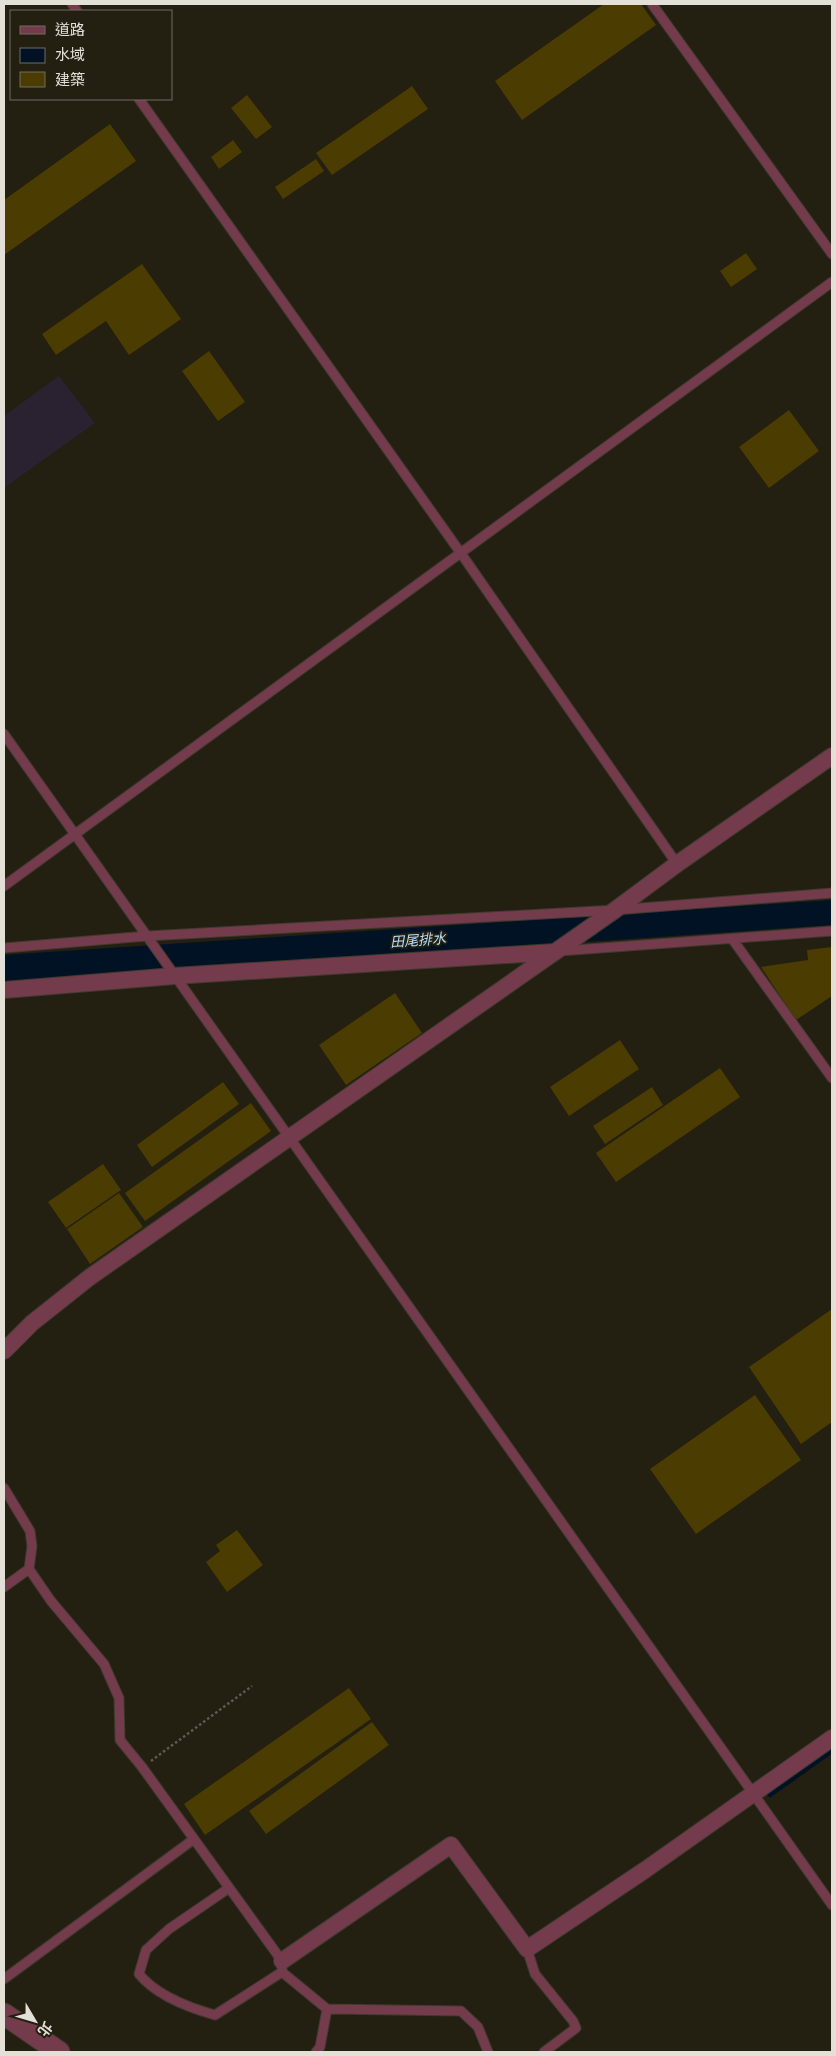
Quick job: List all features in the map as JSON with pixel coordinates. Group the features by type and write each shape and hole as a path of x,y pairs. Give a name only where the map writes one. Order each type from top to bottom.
{"street":[{"path":"4,1351 32,1323 90,1277 832,756"},
{"path":"4,990 174,976 555,952"},
{"path":"282,1966 451,1845 526,1949 645,1870 832,1738"},
{"path":"4,2014 59,2052"}],"lane":[{"path":"652,4 832,254"},
{"path":"140,100 460,552 677,864"},
{"path":"4,886 832,282"},
{"path":"4,734 832,1905"},
{"path":"4,948 147,936 615,910 832,893"},
{"path":"555,952 832,931"},
{"path":"733,940 832,1078"},
{"path":"4,1488 30,1531 32,1546 29,1569 51,1601 104,1664 118,1698 120,1740 194,1839 282,1966 327,2009 461,2011 478,2027 488,2052"},
{"path":"4,1587 29,1569"},
{"path":"4,1979 194,1839"},
{"path":"229,1888 169,1929 146,1950 139,1974 146,1982 190,2008 215,2015 282,1966"},
{"path":"526,1949 535,1974 574,2021 576,2028 544,2052"},
{"path":"316,2052 320,2047 327,2009"}],"path":[{"path":"142,1767 252,1686"}],"shaded area":[{"path":"59,376 95,423 4,488 4,416"}],"water":[{"name":"田尾排水","path":"832,900 832,925 4,982 4,955"}],"building":[{"path":"604,4 641,4 656,25 522,120 495,81"},
{"path":"412,86 428,109 332,175 316,153"},
{"path":"247,95 272,127 256,139 231,108"},
{"path":"110,124 136,161 4,255 4,200"},
{"path":"233,140 242,152 219,169 211,157"},
{"path":"316,159 324,171 283,199 275,187"},
{"path":"746,253 757,269 731,287 720,271"},
{"path":"142,264 181,319 129,355 106,321 56,355 42,334"},
{"path":"209,351 245,402 218,421 182,371"},
{"path":"789,410 819,451 769,488 739,447"},
{"path":"832,947 832,996 796,1020 761,967 808,960 807,950"},
{"path":"395,993 422,1033 346,1085 319,1045"},
{"path":"620,1040 639,1069 569,1116 550,1087"},
{"path":"720,1068 740,1097 616,1182 596,1153"},
{"path":"223,1082 239,1104 152,1167 137,1145"},
{"path":"652,1087 663,1105 605,1144 593,1126"},
{"path":"251,1103 271,1131 145,1221 125,1193"},
{"path":"103,1164 121,1190 66,1228 48,1202"},
{"path":"119,1193 143,1227 90,1264 67,1229"},
{"path":"832,1309 832,1422 801,1444 749,1367"},
{"path":"755,1395 801,1460 696,1534 650,1469"},
{"path":"237,1530 263,1565 227,1592 206,1562 220,1551 216,1545"},
{"path":"349,1688 371,1719 205,1835 184,1804"},
{"path":"372,1722 389,1745 266,1834 249,1811"}],"waterway":[{"path":"770,1795 832,1751"}]}
